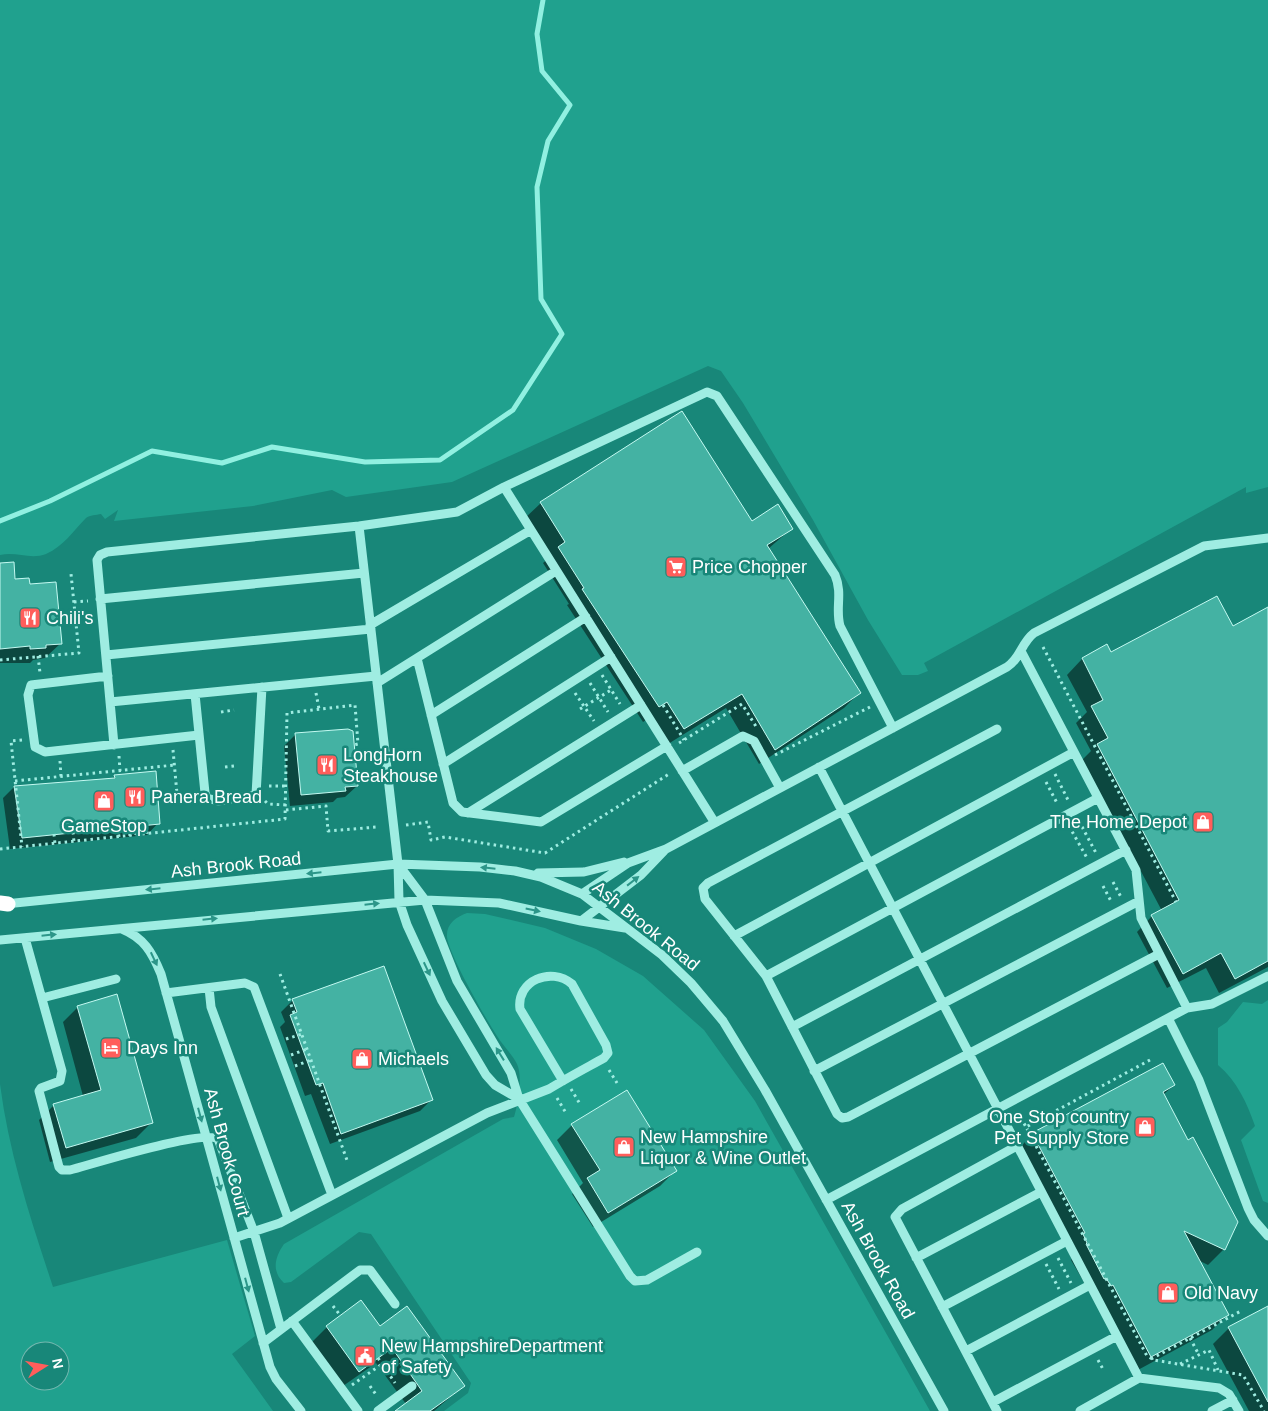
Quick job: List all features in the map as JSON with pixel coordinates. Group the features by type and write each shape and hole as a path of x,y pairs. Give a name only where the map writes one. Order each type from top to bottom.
{"street":[{"path":"114,745 97,560 100,555 106,552 359,526 457,512 504,487 700,394 712,393 717,396 835,575 840,592 838,618 840,626 893,728"},
{"path":"504,487 715,823"},
{"path":"359,526 398,864 398,901 424,963 456,1026 486,1075 495,1085 519,1099"},
{"path":"106,655 370,627 531,530"},
{"path":"515,871 571,873 636,859 666,849 1007,667 1015,662 1027,639 1034,633 1196,549 1204,546 1268,538"},
{"path":"110,702 262,687 376,680 417,658 556,571"},
{"path":"100,599 364,574"},
{"path":"431,715 586,617"},
{"path":"1021,651 1136,870 1141,918 1187,1008"},
{"path":"443,764 611,657"},
{"path":"417,658 454,807 468,813 541,822 667,746"},
{"path":"108,676 31,685 28,694 32,739 35,747 45,752 199,735"},
{"path":"195,694 206,798 218,801 257,790 262,687"},
{"path":"468,813 641,704"},
{"path":"998,729 708,883 703,888 705,899 766,976 832,1107 842,1118 969,1054 1159,954"},
{"path":"682,771 743,736 754,741 780,788"},
{"path":"734,936 1074,752"},
{"path":"819,767 1139,1378"},
{"path":"766,976 1098,798"},
{"path":"581,921 648,869 666,849"},
{"path":"792,1027 1126,850"},
{"path":"582,894 614,871 636,859"},
{"path":"398,864 425,900 457,981 511,1073 519,1099 630,1276 635,1281 647,1280 697,1252"},
{"name":"Ash Brook Road","path":"3,904 398,864 432,864 515,871 541,877 582,894 662,955 691,983 722,1022 765,1090 944,1411"},
{"path":"0,940 398,901 425,900 499,903 581,921 626,928"},
{"path":"814,1071 1139,901"},
{"name":"Ash Brook Court","path":"119,928 142,940 150,950 166,993 234,1238 288,1218 487,1113 519,1099 534,1096 563,1081 604,1058 608,1049 572,984 564,977 554,974 536,980 528,986 522,993 519,1002 520,1009 563,1081"},
{"path":"26,938 62,1077 56,1083 41,1088 39,1096 59,1167 62,1170 70,1170 166,1144 214,1136 222,1146 231,1177 254,1232 281,1329"},
{"path":"826,1200 1187,1008 1212,1004 1268,976"},
{"path":"42,998 116,979"},
{"path":"166,993 245,983 254,987 332,1195"},
{"path":"209,988 212,1007 288,1218"},
{"path":"1168,1018 1199,1080 1248,1208 1254,1220 1268,1236"},
{"path":"998,1411 897,1222 897,1213 1017,1146"},
{"path":"916,1258 1041,1192"},
{"path":"234,1238 272,1373 301,1411"},
{"path":"942,1307 1067,1241"},
{"path":"263,1343 355,1273 365,1269 370,1270 395,1304"},
{"path":"966,1351 1090,1285"},
{"path":"292,1321 358,1411"},
{"path":"992,1402 1117,1336"},
{"path":"1080,1411 1139,1378 1219,1388 1229,1394 1239,1411"},
{"path":"378,1411 412,1386"},
{"path":"1212,1411 1233,1400"}],"path":[{"path":"0,660 79,652 71,574"},
{"path":"1043,647 1176,902"},
{"path":"597,666 626,714"},
{"path":"585,674 614,721"},
{"path":"570,684 600,730"},
{"path":"580,709 611,690"},
{"path":"770,748 774,756 879,702"},
{"path":"679,743 742,704 761,734"},
{"path":"663,705 684,740"},
{"path":"221,712 234,710"},
{"path":"22,847 11,741 32,739"},
{"path":"15,781 174,765 177,794"},
{"path":"225,767 234,766"},
{"path":"257,790 286,786"},
{"path":"257,790 268,804 286,805"},
{"path":"286,810 326,806 328,831 377,827"},
{"path":"146,825 147,834"},
{"path":"135,826 136,835"},
{"path":"129,827 130,836"},
{"path":"118,828 119,837"},
{"path":"73,832 74,842"},
{"path":"54,834 55,844"},
{"path":"1103,886 1117,912"},
{"path":"280,974 348,1162"},
{"path":"1150,1060 1026,1127 1127,1314 1147,1356 1150,1359 1243,1375 1264,1411"},
{"path":"1053,1248 1076,1292"},
{"path":"1041,1255 1064,1298"},
{"path":"1150,1359 1241,1311"},
{"path":"1190,1338 1199,1355"},
{"path":"1180,1364 1209,1350 1218,1370"},
{"path":"378,1358 387,1371 400,1362 410,1375"},
{"path":"344,1391 382,1364"}],"green space":[{"path":"0,0 1268,0 1268,487 1246,493 1246,487 924,663 928,671 918,675 902,675 868,620 813,520 743,403 721,371 708,366 452,482 346,497 332,490 253,506 114,521 118,510 105,519 101,514 86,518 63,543 46,554 40,556 0,555"},
{"path":"467,913 485,914 545,928 596,949 643,976 704,1030 755,1101 930,1411 444,1411 468,1393 471,1383 371,1234 359,1232 291,1282 284,1283 277,1274 276,1264 278,1254 284,1244 503,1119 514,1117 520,1083 519,1069 477,1002 449,946 448,928 452,922"},
{"path":"1268,1000 1268,1203 1263,1201 1241,1140 1255,1126 1249,1109 1231,1078 1218,1065 1218,1028 1227,1022 1243,1002 1262,1004"},
{"path":"0,1084 15,1161 53,1287 227,1240 255,1336 232,1354 273,1411 0,1411"}],"building":[{"name":"Price Chopper","path":"682,411 752,521 778,504 793,529 767,545 861,693 775,750 742,694 684,729 667,702 659,707 582,589 584,588 558,547 565,542 540,502"},
{"name":"Chili's","path":"14,562 15,579 29,578 30,584 56,582 62,644 46,645 46,648 30,649 30,646 0,649 0,563"},
{"name":"The Home Depot","path":"1217,596 1233,626 1268,607 1268,961 1235,979 1221,953 1183,974 1151,915 1179,900 1097,744 1108,738 1091,706 1103,700 1082,658 1107,644 1111,652"},
{"name":"LongHorn Steakhouse","path":"348,729 353,731 358,786 345,787 346,791 301,795 295,733"},
{"path":"156,771 160,824 22,838 14,786 115,778 114,775"},
{"name":"Michaels","path":"384,966 433,1100 341,1134 323,1083 316,1085 290,1015 297,1012 292,999"},
{"name":"Days Inn","path":"117,994 153,1123 66,1148 53,1104 101,1090 77,1006"},
{"path":"1163,1063 1175,1085 1163,1092 1188,1140 1193,1137 1238,1222 1225,1250 1184,1231 1229,1315 1151,1357 1113,1285 1111,1286 1106,1278 1104,1279 1086,1244 1083,1234 1085,1233 1032,1133"},
{"name":"New Hampshire Liquor & Wine Outlet","path":"627,1090 677,1171 608,1213 587,1178 600,1170 571,1124"},
{"name":"New HampshireDepartment of Safety","path":"361,1300 380,1326 407,1306 465,1386 430,1411 395,1411 422,1391 392,1348 359,1372 326,1326"},
{"path":"1268,1306 1268,1402 1228,1327"}],"waterway":[{"path":"0,521 50,501 152,451 222,463 272,447 365,462 440,460 513,410 562,334 541,299 537,187 548,141 570,105 542,71 537,34 543,0"}],"place":[{"name":"Price Chopper","path":"676,567"},
{"name":"Chili's","path":"30,618"},
{"name":"LongHorn Steakhouse","path":"327,765"},
{"name":"Panera Bread","path":"135,797"},
{"name":"GameStop","path":"104,801"},
{"name":"The Home Depot","path":"1203,822"},
{"name":"Days Inn","path":"111,1048"},
{"name":"Michaels","path":"362,1059"},
{"name":"One Stop country Pet Supply Store","path":"1145,1127"},
{"name":"New Hampshire Liquor & Wine Outlet","path":"624,1147"},
{"name":"Old Navy","path":"1168,1293"},
{"name":"New HampshireDepartment of Safety","path":"365,1356"}]}
